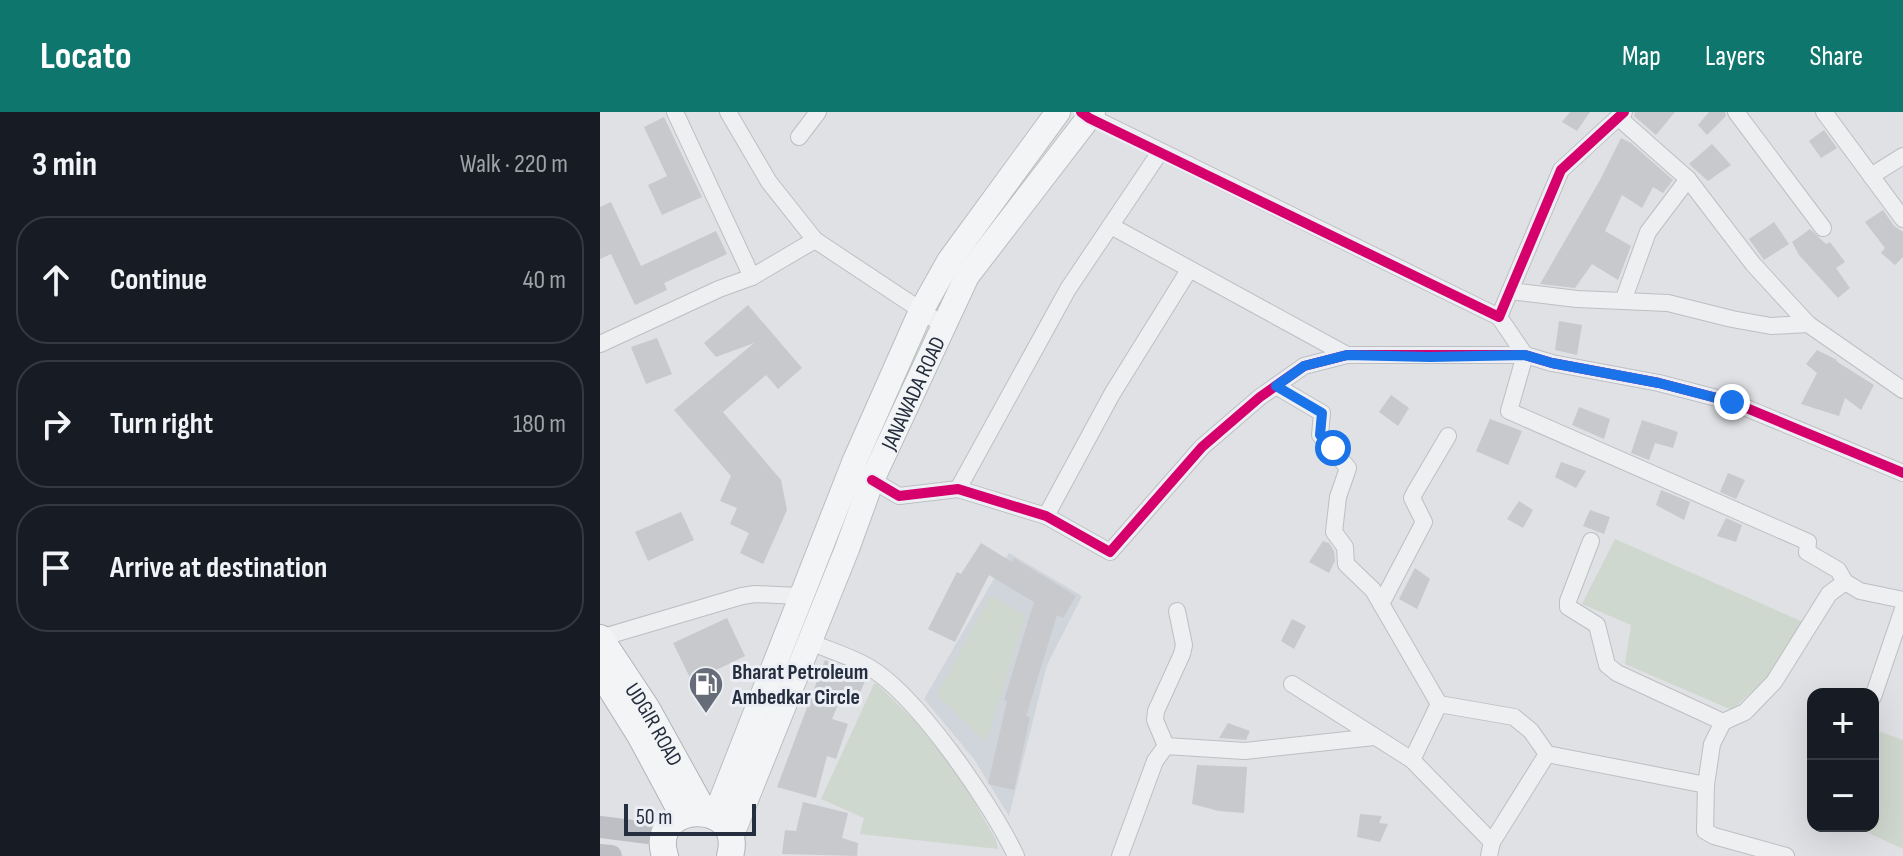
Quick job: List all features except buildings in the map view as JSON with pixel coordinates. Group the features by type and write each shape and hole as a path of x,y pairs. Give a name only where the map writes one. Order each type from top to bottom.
{"highway":[{"name":"UDGIR ROAD","path":"600,638 647,709 700,814"},
{"name":"UDGIR ROAD","path":"600,671 640,735 700,814"},
{"path":"665,845 672,823 700,814 726,826 731,847"}],"main road":[{"name":"JANAWADA ROAD","path":"700,814 800,596 855,460 921,311 949,261 1058,112"},
{"name":"JANAWADA ROAD","path":"731,847 872,480 943,325 980,257 1088,114"},
{"path":"600,827 665,845"},
{"path":"600,855 611,856"}],"street":[{"path":"675,112 752,277"},
{"path":"728,112 769,182 815,240 943,325"},
{"path":"799,137 818,112"},
{"path":"1736,112 1823,228"},
{"path":"1088,114 1499,317 1525,355"},
{"path":"1499,317 1561,170 1621,115 1688,179 1753,264 1808,324 1903,390"},
{"path":"1832,116 1903,219"},
{"path":"958,489 1068,289 1160,152"},
{"path":"1871,176 1903,156"},
{"path":"1623,301 1648,232 1688,179"},
{"path":"1111,226 1347,355"},
{"path":"600,344 752,277 815,240"},
{"path":"1046,516 1112,394 1189,270"},
{"path":"1510,291 1577,299 1668,303 1771,326 1808,324"},
{"path":"872,480 899,496 958,489 1046,516 1110,552 1202,447 1304,366 1347,355 1525,355 1659,383 1732,402 1903,473"},
{"path":"1525,355 1509,411 1808,542 1807,552 1838,570 1845,582 1860,591 1903,600"},
{"path":"1276,386 1322,413 1320,435 1348,468 1338,497 1334,532 1345,547 1346,564 1373,590 1439,704"},
{"path":"1381,604 1424,522 1412,498 1448,436"},
{"path":"1591,541 1568,607 1597,625 1607,665 1617,673 1723,722"},
{"path":"1786,856 1705,831 1706,785 1712,744 1723,722 1745,712 1774,682 1829,594 1845,582"},
{"path":"600,638 742,596 800,596"},
{"path":"1876,688 1903,609"},
{"path":"1166,746 1155,720 1184,645 1177,611"},
{"path":"810,642 867,666 898,691 952,754 1003,830 1016,856"},
{"path":"1292,684 1412,760 1490,849 1547,754"},
{"path":"1439,704 1514,717 1531,731 1547,754 1706,785"},
{"path":"1412,760 1439,704"},
{"path":"1166,746 1245,751 1374,737"},
{"path":"1120,856 1155,761 1166,746"}],"shaded area":[{"path":"1615,539 1803,622 1767,677 1732,710 1625,664 1631,625 1582,604"},
{"path":"1009,553 1082,596 1047,665 1009,816 974,759 924,699"},
{"path":"990,596 1026,615 986,743 937,695"},
{"path":"874,684 915,721 959,776 996,840 998,849 860,834 864,818 821,799"},
{"path":"1879,731 1903,740 1903,849 1867,832 1879,832"}],"cycle path":[{"path":"1081,112 1499,317 1561,170 1624,112"},
{"path":"872,480 899,496 958,489 1046,516 1110,552 1202,447 1260,397 1304,366 1347,355 1525,355 1659,383 1732,402 1903,473"}],"place":[{"name":"Bharat Petroleum Ambedkar Circle","path":"706,715"}],"route":[{"path":"1333,448 1320,435 1322,413 1276,386 1304,366 1347,355 1525,355 1732,402"}]}
